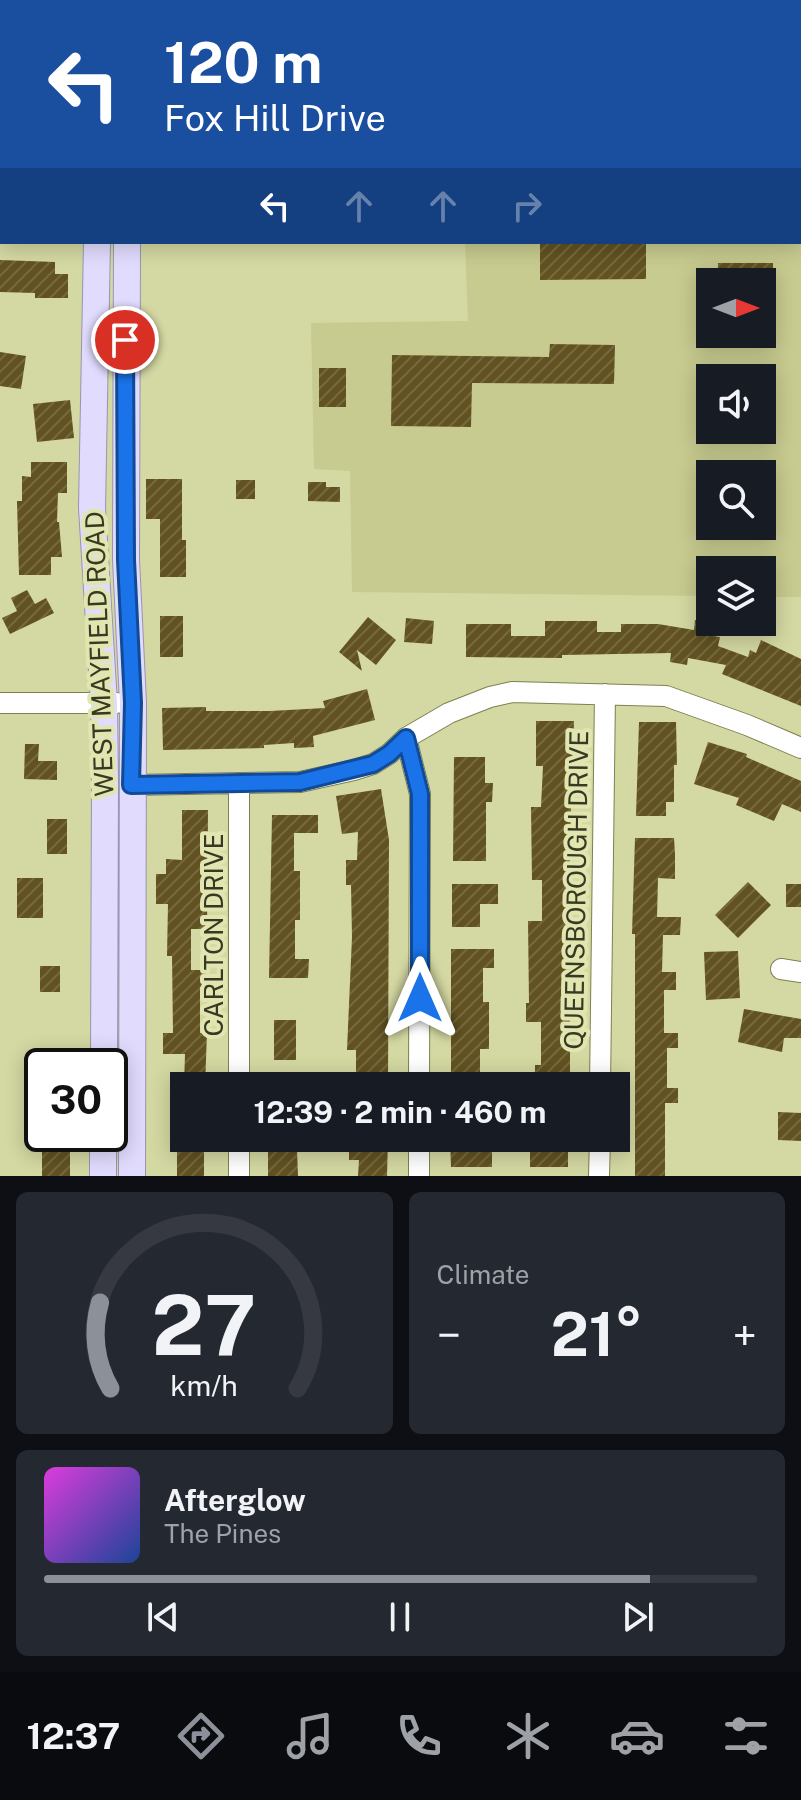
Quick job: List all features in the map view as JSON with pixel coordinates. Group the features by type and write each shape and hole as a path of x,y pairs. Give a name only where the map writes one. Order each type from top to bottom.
{"main road":[{"name":"WEST MAYFIELD ROAD","path":"97,244 92,508 104,703 104,1048"},
{"name":"WEST MAYFIELD ROAD","path":"127,244 126,560 133,703 132,1176"},
{"path":"103,1152 103,1176"}],"street":[{"path":"131,785 300,782 354,770 381,759 406,738 449,713 512,692 666,696 801,748"},
{"name":"QUEENSBOROUGH DRIVE","path":"600,1072 605,694"},
{"path":"0,703 133,703"},
{"path":"406,738 420,794 419,1072"},
{"name":"CARLTON DRIVE","path":"239,783 239,1072"},
{"path":"239,1152 239,1176"},
{"path":"419,1152 419,1176"},
{"path":"599,1176 600,1152"}],"shaded area":[{"path":"465,244 801,244 801,597 776,597 776,556 696,556 696,596 352,592 350,471 314,469 311,323 468,321"}],"building":[{"path":"540,244 646,244 646,279 540,280"},
{"path":"0,260 55,262 55,274 68,274 68,298 35,298 35,293 0,292"},
{"path":"718,263 773,263 773,268 718,268"},
{"path":"550,344 615,345 614,384 472,383 471,427 391,426 392,355 549,357"},
{"path":"0,352 26,356 21,389 0,386"},
{"path":"319,368 346,368 346,407 319,407"},
{"path":"70,400 74,438 37,442 33,404"},
{"path":"31,462 67,462 67,493 58,493 57,522 62,557 51,557 51,575 19,575 17,501 22,501 22,476 31,477"},
{"path":"146,479 182,479 182,540 186,540 186,577 160,577 160,519 146,519"},
{"path":"236,480 255,480 255,499 236,499"},
{"path":"308,482 326,482 326,487 340,487 340,502 308,501"},
{"path":"27,590 35,604 46,598 54,613 10,634 2,618 17,611 11,598"},
{"path":"160,616 183,616 183,657 160,657"},
{"path":"368,617 396,640 376,665 357,650 362,671 339,652"},
{"path":"406,618 434,621 432,644 404,642"},
{"path":"695,620 696,636 720,637 718,646 748,657 750,650 756,653 761,640 801,659 801,706 722,674 726,665 688,658 687,665 670,662 671,653 562,655 562,658 466,657 466,624 511,624 511,636 545,636 545,621 597,621 597,632 621,632 621,624 658,624 694,630"},
{"path":"367,689 375,720 313,736 314,747 294,748 294,743 264,745 264,748 163,750 162,708 270,711 325,708 323,701"},
{"path":"536,721 574,721 570,837 570,1072 535,1072 535,1065 541,1065 541,1022 526,1022 526,1003 529,1003 528,921 542,921 542,880 532,880 531,807 541,807 543,766 536,766"},
{"path":"639,722 676,722 674,802 666,802 666,816 636,816"},
{"path":"708,742 747,754 746,757 801,781 801,812 782,804 774,821 736,805 739,798 694,784"},
{"path":"25,744 39,744 38,761 57,761 57,780 24,779"},
{"path":"454,757 485,757 485,783 493,783 492,802 486,802 486,861 453,861"},
{"path":"381,789 389,840 388,1072 356,1072 356,1050 347,1050 352,937 351,885 346,885 346,860 357,860 358,832 342,834 336,796"},
{"path":"182,810 208,810 207,929 191,929 191,970 206,970 206,987 200,987 200,1033 207,1033 206,1072 184,1072 185,1054 163,1054 163,1033 173,1033 172,956 167,956 168,904 156,904 156,874 166,874 166,859 182,860"},
{"path":"272,815 318,815 318,833 294,833 294,871 300,871 300,920 295,920 295,959 309,959 308,978 269,978"},
{"path":"47,819 67,819 67,854 47,854"},
{"path":"635,838 674,838 675,879 658,878 657,917 681,917 680,935 663,935 662,972 676,972 676,990 664,990 664,1033 678,1033 678,1048 667,1048 667,1088 678,1088 678,1103 665,1103 665,1176 635,1176 635,934 632,934"},
{"path":"17,878 43,878 43,918 17,918"},
{"path":"748,882 771,905 738,938 715,915"},
{"path":"452,884 498,884 498,904 480,904 480,927 452,927"},
{"path":"786,884 801,884 801,907 786,907"},
{"path":"451,949 494,949 494,968 483,968 483,1002 489,1002 489,1049 480,1049 480,1072 451,1072"},
{"path":"738,951 740,998 706,1000 704,952"},
{"path":"40,966 60,966 60,992 40,992"},
{"path":"744,1009 801,1019 801,1038 784,1038 782,1052 738,1042"},
{"path":"274,1020 296,1020 296,1060 274,1060"},
{"path":"778,1112 801,1113 801,1141 778,1140"},
{"path":"42,1152 70,1152 70,1176 42,1176"},
{"path":"177,1152 204,1152 204,1176 177,1176"},
{"path":"268,1152 297,1152 298,1176 268,1176"},
{"path":"349,1152 388,1152 387,1176 358,1176 359,1160 349,1160"},
{"path":"450,1152 492,1152 492,1167 451,1167"},
{"path":"530,1152 568,1152 568,1167 530,1167"}],"route":[{"path":"125,340 126,560 133,703 131,785 300,782 373,764 406,738 420,794 420,998"}]}
